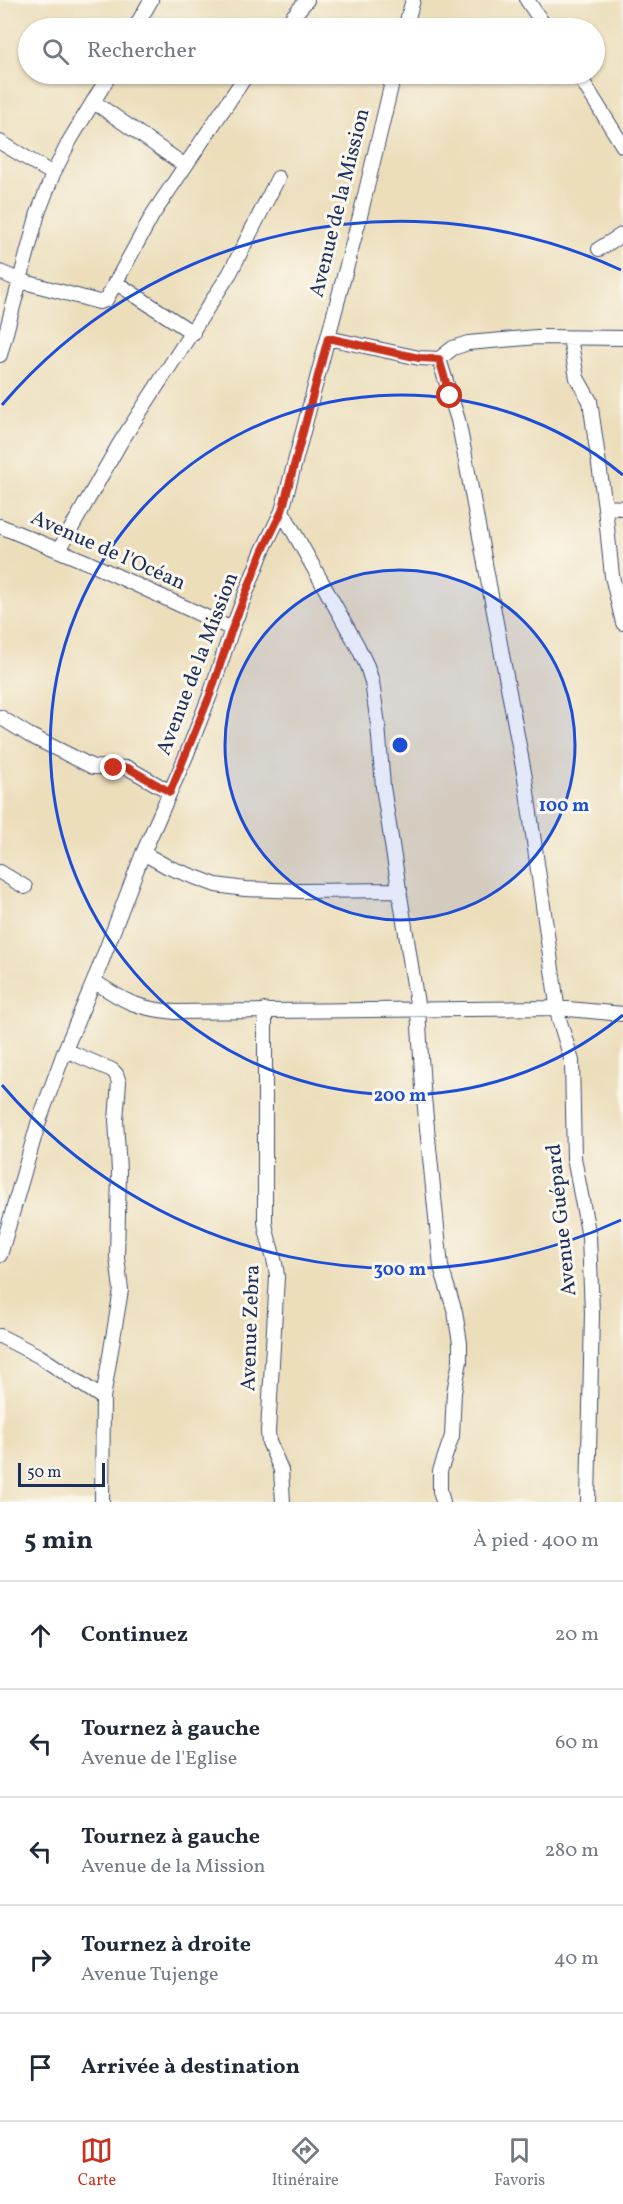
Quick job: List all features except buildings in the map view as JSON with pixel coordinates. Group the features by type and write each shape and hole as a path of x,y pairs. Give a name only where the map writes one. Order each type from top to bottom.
{"street":[{"path":"141,18 151,0"},
{"path":"291,18 306,0"},
{"path":"408,18 413,0"},
{"path":"527,0 539,18"},
{"path":"0,356 38,213 52,174 69,140 104,84"},
{"path":"0,272 21,281 102,302 106,300 153,214 240,84"},
{"name":"Avenue de la Mission","path":"0,1256 38,1124 64,1050 94,981 143,853 210,695 232,629 262,552 282,511 360,216 392,84"},
{"path":"584,84 623,146"},
{"path":"94,102 184,165"},
{"path":"0,142 52,174"},
{"path":"59,550 120,443 230,273 278,177"},
{"path":"599,249 623,234"},
{"path":"115,282 193,333"},
{"path":"328,338 419,358 439,359 453,348 468,343 537,337 623,338"},
{"path":"570,338 577,378 590,400 612,576 623,623"},
{"name":"Avenue Guépard","path":"439,359 458,420 525,778 557,1008 561,1030 572,1061 574,1158 589,1237 592,1313 588,1502"},
{"path":"605,507 623,508"},
{"path":"282,511 367,666 373,693 382,787 418,1010 423,1088 441,1267 455,1312 460,1343 452,1436 440,1472 440,1491 443,1502"},
{"name":"Avenue de l'Océan","path":"0,526 59,550 232,629"},
{"path":"0,717 29,735 93,767 128,768 170,792"},
{"path":"143,853 197,880 226,887 300,891 400,890"},
{"path":"0,872 25,887"},
{"path":"94,981 116,996 150,1010 191,1012 557,1008 623,1014"},
{"name":"Avenue Zebra","path":"265,1010 265,1222 277,1278 268,1432 281,1470 283,1502"},
{"path":"64,1050 112,1070 117,1074 119,1082 116,1120 119,1171 117,1257 121,1290 103,1398 102,1502"},
{"path":"0,1336 39,1356 103,1398"}],"route":[{"path":"114,768 128,768 170,792 210,695 232,629 262,552 282,511 328,338 419,358 439,359 450,396"}]}
